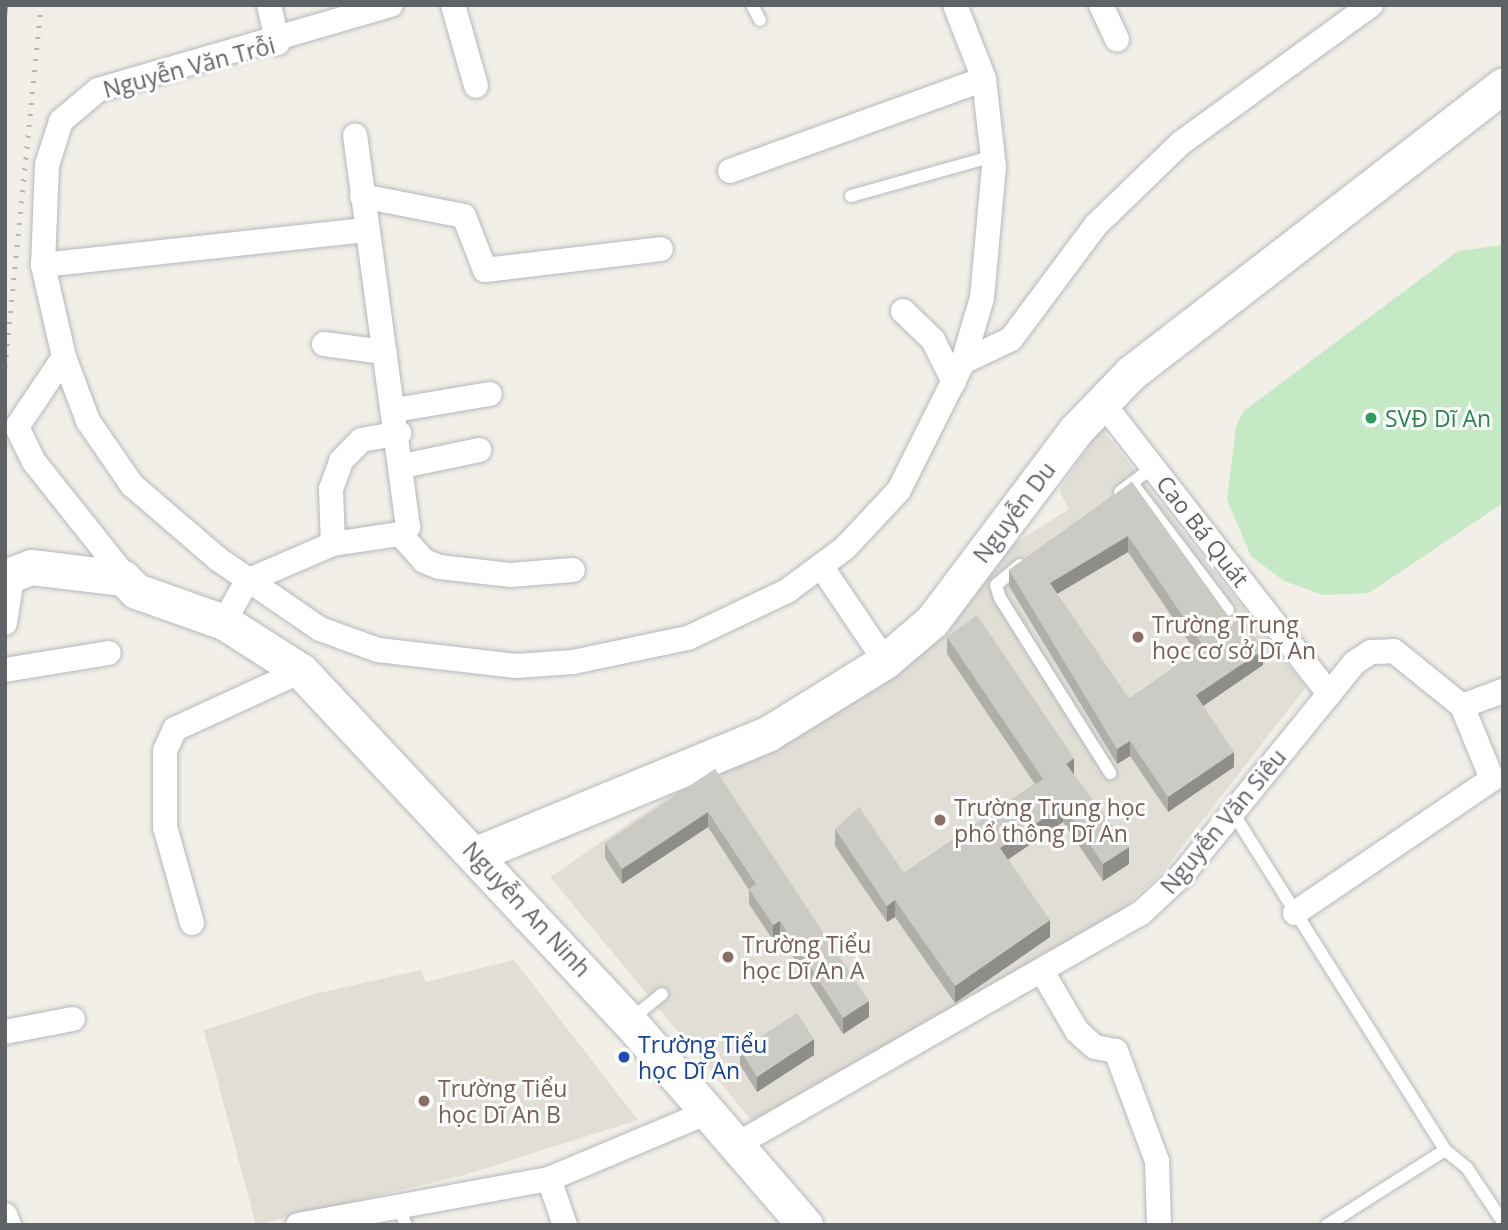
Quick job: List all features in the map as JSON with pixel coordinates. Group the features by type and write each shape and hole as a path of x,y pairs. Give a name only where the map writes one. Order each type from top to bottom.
{"street":[{"path":"269,5 278,43"},
{"name":"Nguyễn Văn Trỗi","path":"391,5 366,10 278,43 98,90 76,103 61,121 47,165 43,265 64,357 88,421 132,485 247,581 320,629 378,650 516,666 573,662 688,638 787,591 821,566 899,490 959,372 982,298 993,156 984,79 955,5"},
{"path":"453,5 476,86"},
{"path":"1101,5 1117,40"},
{"path":"903,311 933,340 959,372 1011,339 1096,225 1181,143 1371,5"},
{"path":"730,172 984,79"},
{"name":"Nguyễn Du","path":"476,854 769,733 885,661 932,621 1102,402 1503,86"},
{"path":"355,136 384,352 410,516 400,534"},
{"path":"362,196 464,216 485,270 662,249"},
{"path":"43,265 367,230"},
{"path":"324,345 384,352"},
{"path":"9,578 27,591 120,601 136,592 23,446 17,427 64,357"},
{"path":"332,544 331,489 341,461 361,440 397,422 489,394"},
{"name":"Cao Bá Quát","path":"1102,402 1329,694"},
{"path":"403,466 479,450"},
{"path":"224,622 247,581 332,544 400,534"},
{"path":"400,534 424,561 439,567 510,575 573,570"},
{"path":"821,566 885,661"},
{"path":"5,623 9,578"},
{"name":"Nguyễn An Ninh","path":"136,592 224,622 301,671 476,854 629,1021 805,1225"},
{"name":"Nguyễn Văn Siêu","path":"736,1145 1042,973 1140,914 1182,875 1354,663 1371,652 1394,652 1462,706"},
{"path":"5,670 109,653"},
{"path":"192,923 165,827 165,751 175,729 301,671"},
{"path":"1295,913 1492,779 1462,706 1503,691"},
{"path":"1042,973 1077,1031 1095,1047 1116,1051 1157,1161 1159,1225"},
{"path":"5,1031 72,1019"},
{"path":"298,1225 402,1214 549,1180 708,1112"},
{"path":"549,1180 565,1225"},
{"path":"5,1215 9,1225"}],"lane":[{"path":"752,5 760,20"},
{"path":"850,196 993,156"},
{"path":"1110,499 1153,467"},
{"path":"1132,483 1228,610"},
{"path":"1032,557 996,585 1000,598 1110,773"},
{"path":"1233,813 1445,1150 1468,1168 1503,1222"},
{"path":"629,1021 662,994"},
{"path":"1327,1225 1445,1150"}],"shaded area":[{"path":"1101,428 1306,687 1164,870 1114,918 752,1121 550,877 976,587 1011,546 1069,509 1059,490"},
{"name":"Trường Tiểu học Dĩ An B","path":"514,960 638,1120 464,1175 256,1225 204,1030 315,994 421,970 426,982"}],"green space":[{"name":"SVĐ Dĩ An","path":"1503,245 1503,503 1369,593 1323,595 1284,581 1251,556 1227,500 1236,426 1244,411 1458,251"}],"building":[{"path":"1132,482 1229,618 1238,612 1263,650 1196,695 1234,752 1168,797 1130,741 1117,749 1009,570","holes":["1128,536 1204,647 1129,699 1050,583"]},
{"path":"977,615 1074,758 1066,764 1129,847 1103,864 1063,805 1000,848 1050,920 955,986 895,900 887,906 835,829 859,807 904,873 1043,779 947,637"},
{"path":"715,769 869,1001 843,1018 780,921 773,925 749,889 756,884 708,812 622,869 605,843"},
{"path":"797,1013 814,1039 757,1077 740,1050"}],"railway":[{"path":"5,367 41,5"}],"place":[{"name":"SVĐ Dĩ An","path":"1371,418"},
{"name":"Trường Trung học cơ sở Dĩ An","path":"1138,637"},
{"name":"Trường Trung học phổ thông Dĩ An","path":"940,820"},
{"name":"Trường Tiểu học Dĩ An A","path":"728,957"},
{"name":"Trường Tiểu học Dĩ An","path":"624,1057"},
{"name":"Trường Tiểu học Dĩ An B","path":"424,1101"}]}
